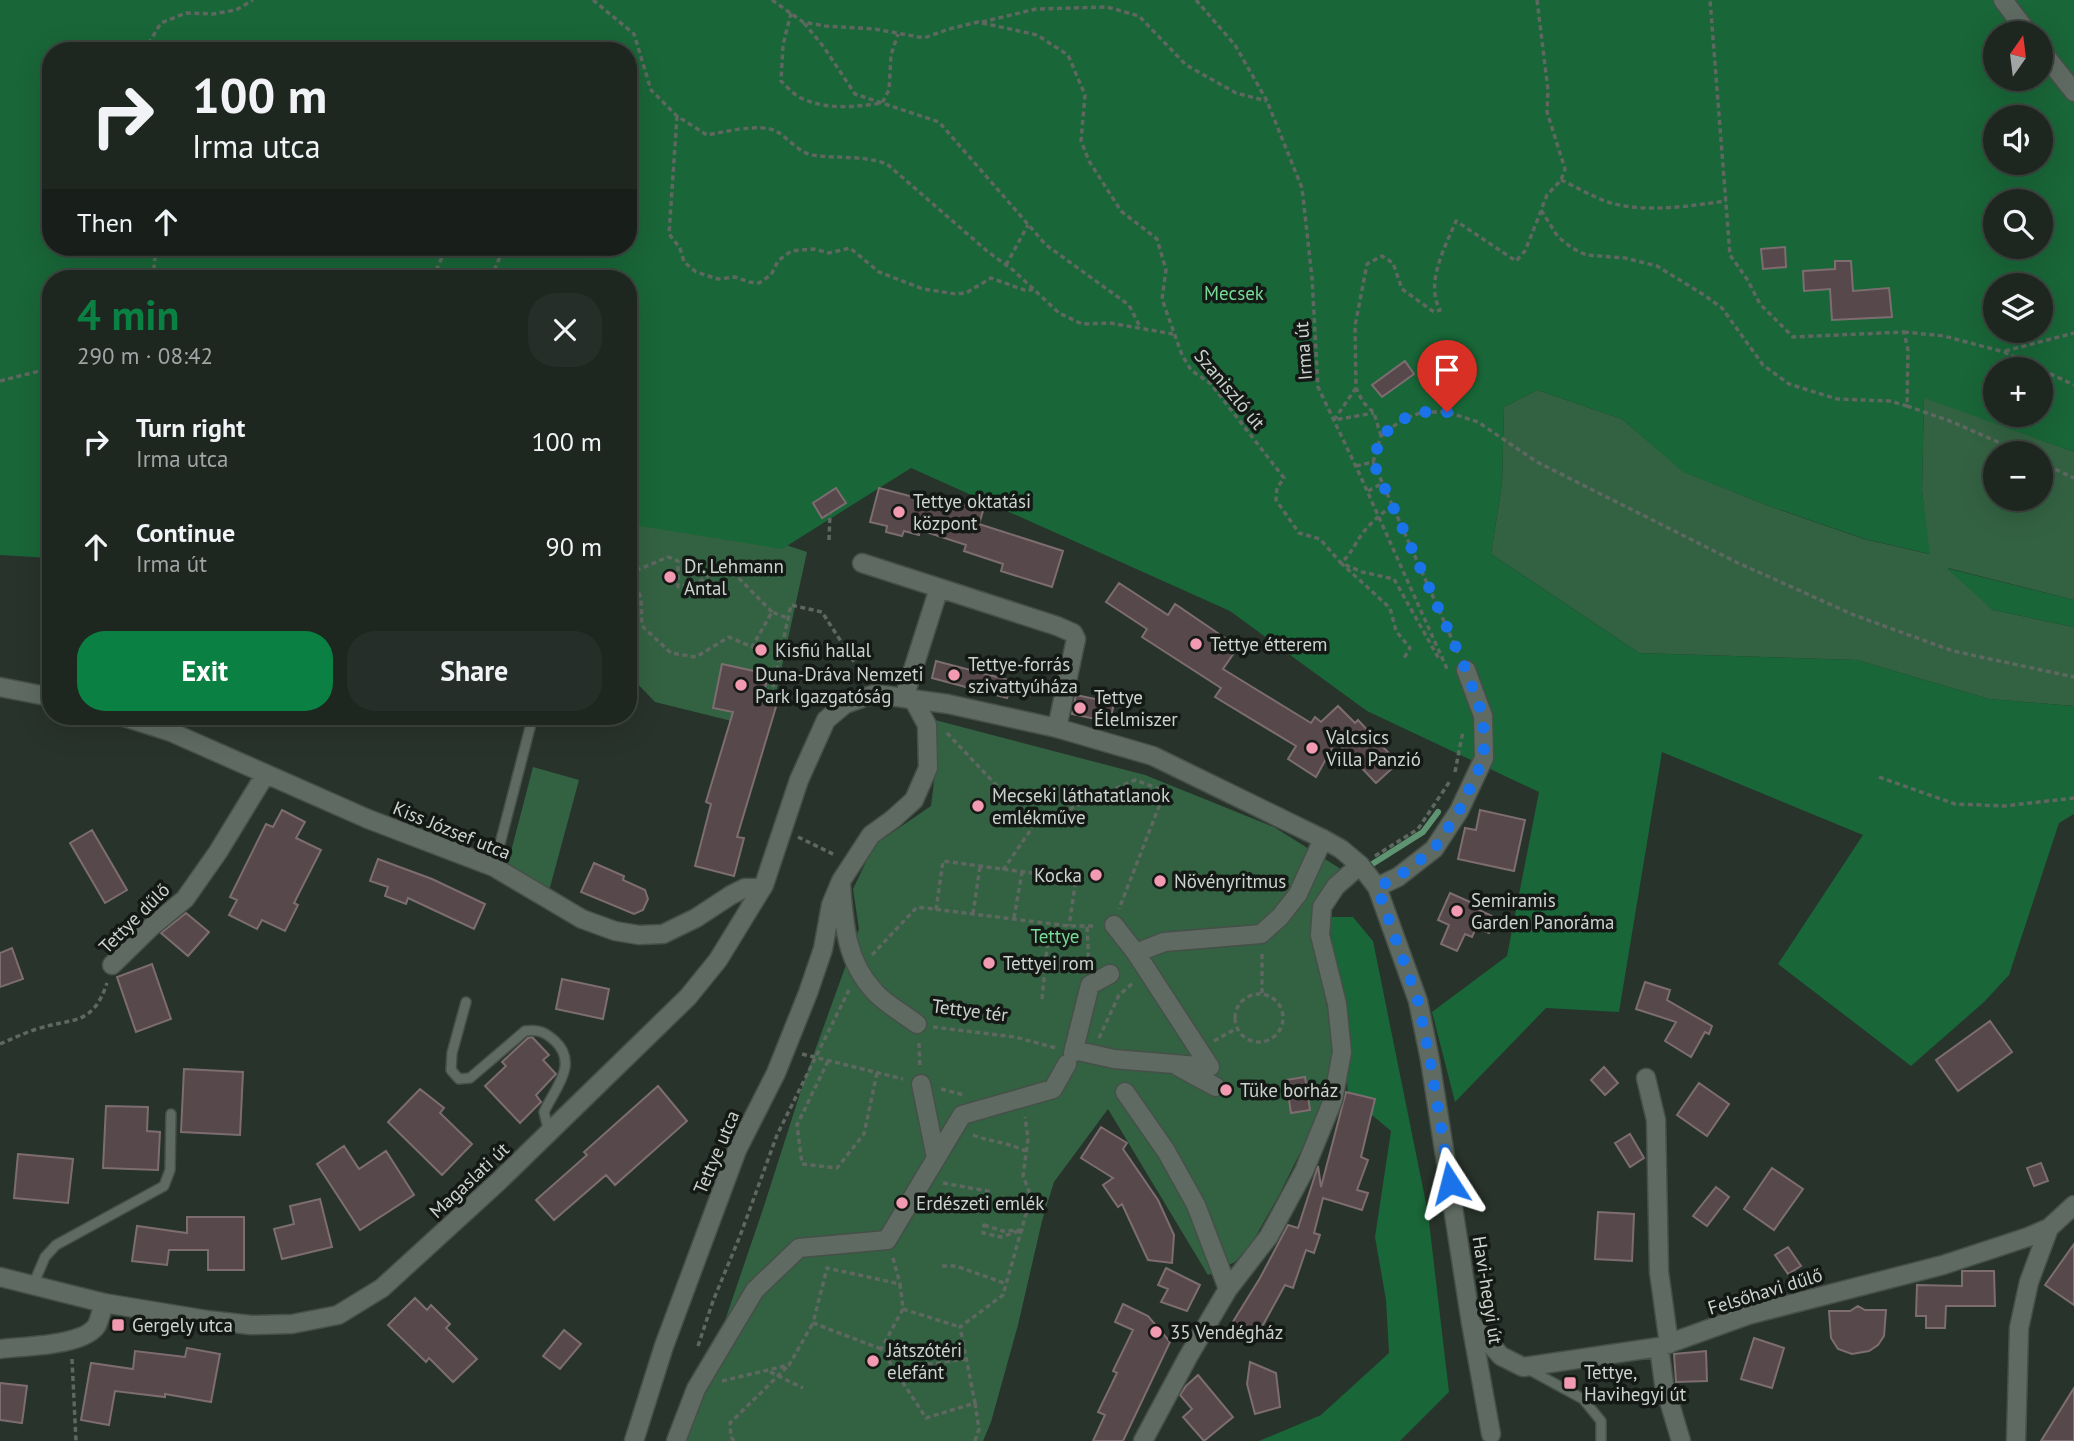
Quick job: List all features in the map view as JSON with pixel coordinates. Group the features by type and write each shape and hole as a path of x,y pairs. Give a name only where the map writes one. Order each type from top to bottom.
{"street":[{"path":"2003,0 2019,21"},
{"path":"2053,65 2074,92"},
{"path":"862,563 1073,633 1076,639 1057,728"},
{"path":"841,881 871,835 914,800 928,768 927,725 909,698 939,588"},
{"path":"1377,887 1398,877 1434,849 1459,811 1484,758 1483,716 1457,670"},
{"path":"0,687 42,695"},
{"path":"875,694 909,698 1057,728 1153,756 1324,839 1340,849 1354,870 1336,886 1322,907 1320,934 1337,1004 1342,1052 1333,1100 1304,1171 1269,1236 1228,1289 1143,1441"},
{"name":"Magaslati út","path":"0,1277 104,1303 251,1325 292,1324 338,1315 382,1288 688,997 718,960 762,888 799,780 825,720 845,704 875,694"},
{"name":"Kiss József utca","path":"149,725 171,732 368,819 494,867 582,919 615,931 639,935 663,934 696,918 745,888 762,888"},
{"name":"Tettye dűlő","path":"112,965 184,899 218,852 265,775"},
{"path":"1136,953 1164,942 1261,934 1280,917 1298,894 1324,839"},
{"name":"Havi-hegyi út","path":"1354,870 1377,887 1418,1001 1448,1169 1471,1323 1493,1439"},
{"name":"Tettye tér","path":"841,881 846,937 852,957 874,992 917,1024"},
{"name":"Tettye utca","path":"634,1441 664,1346 737,1150 775,1073 808,993 823,949 831,905 841,881"},
{"path":"1076,1055 1210,1067 1136,953 1114,925"},
{"path":"676,1441 695,1391 755,1290 799,1248 887,1240 962,1115 1053,1089 1076,1055 1080,1019 1090,985 1110,974"},
{"path":"1173,1064 1216,1087"},
{"path":"1646,1079 1656,1120 1658,1272 1664,1384 1681,1441"},
{"path":"921,1084 933,1163"},
{"path":"1125,1092 1166,1151 1196,1205 1228,1289"},
{"name":"Felsőhavi dűlő","path":"1523,1367 1605,1357 1664,1345 1748,1315 1943,1265 2061,1222 2074,1205"},
{"path":"2016,1441 2019,1328 2029,1282 2061,1222"},
{"path":"0,1349 72,1341 96,1326 104,1303"},
{"path":"1471,1323 1501,1356 1523,1367"}],"lane":[{"path":"494,867 531,725"},
{"path":"467,1002 452,1053 451,1070 459,1079 470,1078 525,1031 547,1033 567,1057 565,1073 544,1112 549,1132"},
{"path":"33,1285 45,1257 56,1245 164,1186 170,1170 171,1114"},
{"path":"1523,1367 1583,1399 1601,1421 1601,1441"}],"path":[{"path":"149,42 161,23 186,13 213,14 236,10 253,0"},
{"path":"593,0 634,34 636,42"},
{"name":"Szaniszló út","path":"772,0 803,22 925,38 949,29 978,23 1037,35 1068,55 1085,95 1081,141 1089,161 1121,211 1157,239 1166,270 1162,299 1173,334 1191,370 1211,384 1284,478 1277,488 1276,500 1299,533 1320,539 1341,563 1362,572 1394,579 1439,659 1442,658"},
{"name":"Irma út","path":"1196,0 1235,45 1267,101 1302,188 1312,278 1318,387 1368,491 1442,658 1457,670"},
{"path":"1457,670 1373,462 1381,436 1374,413 1363,402 1356,388 1355,326 1367,264 1382,256 1393,263 1402,289 1434,312 1440,310 1433,294 1442,253 1456,220 1516,261 1525,251 1547,195 1561,180 1565,169 1547,112 1548,90 1537,0"},
{"path":"1710,0 1730,255 1760,304 1793,337 1904,332 1944,337 2004,352 2074,385"},
{"path":"978,23 1036,9 1107,7 1139,16 1186,65 1236,93 1267,101"},
{"path":"791,13 783,45 781,81 800,99 822,105 853,107 883,103"},
{"path":"803,22 823,46 855,94 939,122 1046,245 1129,305 1140,327"},
{"path":"883,103 889,90 891,55 899,34"},
{"path":"637,44 651,90 677,116 707,135 741,129 774,130 807,154 843,159 870,158 887,164 1059,313 1082,324 1110,323 1173,334"},
{"path":"677,116 669,234 680,248 684,262 696,272 718,279 734,278 759,283 771,275 778,261 791,251 814,249 830,253 850,248 879,272 923,289 966,293 991,278 1027,291 1032,289"},
{"path":"1561,180 1609,202 1626,206 1656,209 1726,201"},
{"path":"1541,210 1558,237 1586,255 1625,258 1657,266 1704,295 1722,309 1763,365 1789,384 1837,399 1890,401 1907,405 1996,441"},
{"path":"1006,265 1028,225"},
{"path":"436,270 442,257"},
{"path":"1904,332 1908,350 1907,405"},
{"path":"2004,352 2074,333"},
{"path":"0,381 42,370"},
{"path":"1334,419 1356,388"},
{"path":"1381,436 1403,419 1423,412 1447,412 1478,422 1537,462 1736,562 1854,615 1953,651 2074,677"},
{"path":"1334,419 1374,413"},
{"path":"1356,466 1373,462"},
{"path":"2053,468 2074,478"},
{"path":"1368,491 1382,484"},
{"path":"1392,506 1378,516 1360,536 1353,552 1341,563 1390,608 1396,631 1410,648 1403,660"},
{"path":"829,541 830,513"},
{"path":"637,570 668,557 678,561 678,587 699,582 725,564 772,612 787,618"},
{"path":"637,589 641,598 642,626 671,653 696,657 729,637 752,647 772,612"},
{"path":"773,687 791,605 822,612 875,694"},
{"path":"1354,870 1418,829 1455,774 1465,722"},
{"path":"927,725 939,725 961,745 1034,825"},
{"path":"1879,777 1955,804 2004,806 2074,797"},
{"path":"695,1354 777,1136 859,969 917,908 1069,926 1114,925 1166,791 1135,780 1034,825 1003,870"},
{"path":"784,830 853,864"},
{"path":"936,910 943,861 1076,878 1069,926"},
{"path":"973,914 980,866"},
{"path":"1014,919 1022,872"},
{"path":"1087,927 1090,985"},
{"path":"1261,934 1262,993"},
{"path":"1042,999 1048,938"},
{"name":"Tettye dűlő","path":"0,1044 37,1029 84,1018 104,991 112,965"},
{"path":"1076,1055 1119,995 1148,972"},
{"path":"1262,993 1270,996 1282,1008 1283,1024 1279,1032 1265,1042 1257,1042 1241,1035 1235,1019 1239,1003 1246,997 1262,993"},
{"path":"917,1024 921,1084"},
{"name":"Tettye tér","path":"917,1024 1030,1040"},
{"path":"1201,1050 1237,1028"},
{"path":"828,1061 797,1125 802,1164 837,1168 864,1134 877,1073"},
{"path":"960,1327 1003,1295 1007,1284 1031,1196 1023,1176 1028,1139 1023,1098"},
{"path":"956,1125 973,1136 1010,1143 1026,1151"},
{"path":"933,1163 945,1184 993,1192"},
{"path":"984,1225 1003,1231 1021,1230 1002,1237 983,1233 984,1225"},
{"path":"881,1349 903,1309 900,1284 887,1240"},
{"path":"942,1266 956,1266 1007,1284"},
{"path":"734,1441 730,1437 730,1423 789,1365 813,1324 827,1268 900,1284"},
{"path":"903,1309 960,1327"},
{"path":"813,1324 881,1349 926,1418 975,1403"},
{"path":"960,1327 979,1429 975,1441"},
{"path":"72,1341 76,1441"},
{"path":"894,1369 966,1359"},
{"path":"695,1391 700,1391 711,1383 789,1365"},
{"path":"768,1371 803,1388"}],"green space":[{"name":"Mecsek","path":"0,0 2074,0 2074,452 2053,444 2053,441 2043,441 2005,427 2053,427 2053,357 1983,357 1983,419 1924,398 1922,491 1930,554 1865,539 1769,506 1683,472 1622,419 1537,390 1504,407 1502,484 1491,554 1639,653 1857,660 1989,699 2074,706 2074,814 2059,823 2009,975 1984,1002 1911,1066 1778,964 1863,835 1662,752 1619,1012 1546,1008 1455,1102 1432,1012 1507,956 1539,792 1367,711 1230,611 911,468 782,549 637,525 637,270 42,270 42,557 0,555"},
{"path":"1537,390 1622,419 1684,472 1769,506 1864,539 1929,554 1922,491 1924,397 1983,419 1983,427 2006,427 2044,441 1983,441 1983,511 2053,511 2053,444 2074,452 2074,600 1948,568 1993,610 2074,627 2074,706 1989,699 1857,660 1639,653 1491,554 1502,484 1504,407"},
{"path":"637,469 641,497 807,552 768,730 655,702 637,683"},
{"path":"1946,568 2074,600 2074,627 1993,610"},
{"name":"Tettye","path":"935,720 1145,775 1274,827 1344,871 1311,920 1334,1045 1327,1091 1312,1129 1252,1243 1235,1262 1208,1275 1108,1109 1054,1182 1042,1221 1018,1325 991,1422 983,1441 684,1441 804,1081 859,929 853,889 874,845 931,806 936,765"},
{"path":"533,767 579,780 549,891 508,863"},
{"path":"1327,917 1353,917 1373,941 1428,1213 1449,1392 1400,1441 1259,1441 1321,1415 1389,1353 1386,1300 1375,1237 1391,1131 1348,1095 1339,974"}],"building":[{"path":"1785,247 1786,267 1763,269 1761,249"},
{"path":"1835,261 1851,261 1853,291 1889,288 1892,317 1832,320 1830,289 1804,291 1803,271 1835,269"},
{"path":"1405,361 1414,374 1382,397 1372,385"},
{"path":"836,488 846,503 822,518 813,503"},
{"path":"879,488 952,507 954,501 983,511 979,524 1063,551 1052,587 1001,571 1003,564 964,551 966,545 920,530 919,535 904,531 902,536 886,532 887,526 870,522"},
{"path":"1119,583 1168,615 1175,604 1238,647 1223,669 1311,723 1315,717 1321,722 1338,706 1355,723 1358,720 1398,763 1376,783 1336,741 1316,777 1288,759 1296,746 1215,697 1221,688 1142,637 1147,629 1106,602"},
{"path":"936,661 1012,681 1007,698 932,678"},
{"path":"722,664 768,674 763,697 778,700 737,837 744,838 734,876 695,866 711,804 706,802 733,712 713,708"},
{"path":"1076,695 1114,703 1110,722 1072,714"},
{"path":"282,810 305,822 296,838 321,850 294,903 298,905 285,931 262,920 257,929 229,915 237,900 230,897 266,824 273,827"},
{"path":"1480,810 1525,820 1514,871 1458,859 1465,828 1476,830"},
{"path":"92,830 127,890 105,903 70,843"},
{"path":"378,859 432,879 485,904 474,929 408,898 406,904 385,896 388,887 370,881"},
{"path":"594,863 624,876 623,880 645,890 648,899 643,910 634,914 581,892"},
{"path":"1450,893 1481,907 1479,910 1496,918 1489,933 1476,928 1472,937 1465,934 1457,951 1441,944 1449,925 1438,920"},
{"path":"186,913 209,932 188,956 161,933"},
{"path":"12,948 23,979 0,987 0,953"},
{"path":"152,964 171,1019 136,1032 117,977"},
{"path":"562,979 609,989 603,1019 556,1009"},
{"path":"1645,982 1670,990 1667,1000 1712,1026 1709,1034 1705,1032 1691,1057 1665,1041 1676,1022 1636,1009"},
{"path":"1990,1021 2012,1052 1958,1091 1936,1060"},
{"path":"532,1037 549,1055 543,1060 556,1074 536,1095 541,1102 520,1123 485,1086 506,1066 502,1062"},
{"path":"1604,1067 1618,1083 1605,1095 1591,1080"},
{"path":"184,1069 243,1072 240,1135 181,1132"},
{"path":"1305,1077 1310,1110 1291,1113 1286,1080"},
{"path":"1699,1083 1729,1104 1707,1136 1677,1115"},
{"path":"658,1086 687,1121 615,1185 606,1175 554,1220 536,1200 587,1155 584,1152"},
{"path":"420,1089 444,1108 440,1113 472,1144 442,1175 388,1122"},
{"path":"1346,1092 1375,1099 1361,1157 1368,1160 1357,1190 1368,1193 1362,1210 1323,1198 1314,1233 1320,1235 1314,1253 1306,1250 1293,1288 1285,1285 1258,1334 1231,1325 1288,1225 1298,1228 1318,1166 1321,1187"},
{"path":"106,1106 148,1107 147,1131 160,1132 158,1170 103,1168"},
{"path":"1101,1127 1127,1143 1123,1149 1158,1200 1174,1235 1172,1263 1148,1260 1122,1204 1118,1207 1103,1185 1113,1178 1081,1158"},
{"path":"1630,1134 1644,1158 1630,1167 1615,1143"},
{"path":"344,1146 359,1169 386,1151 414,1195 360,1230 317,1164"},
{"path":"18,1154 73,1159 68,1203 14,1198"},
{"path":"2041,1163 2048,1181 2034,1186 2027,1168"},
{"path":"1772,1168 1803,1189 1774,1230 1744,1209"},
{"path":"1716,1187 1729,1197 1707,1226 1693,1216"},
{"path":"320,1199 332,1247 282,1259 274,1229 294,1224 290,1206"},
{"path":"1598,1212 1634,1214 1632,1261 1595,1259"},
{"path":"187,1217 244,1217 244,1270 208,1270 208,1250 169,1250 167,1265 132,1261 137,1226 187,1233"},
{"path":"2074,1244 2074,1305 2045,1285"},
{"path":"1788,1247 1801,1266 1788,1274 1775,1255"},
{"path":"1166,1268 1200,1285 1187,1311 1161,1302 1168,1289 1158,1285"},
{"path":"1962,1271 1994,1271 1995,1306 1946,1306 1945,1328 1926,1328 1926,1316 1916,1316 1917,1285 1962,1286"},
{"path":"415,1298 427,1310 431,1305 450,1324 446,1328 477,1359 453,1382 429,1358 426,1362 388,1325"},
{"path":"1123,1304 1148,1316 1170,1342 1123,1441 1093,1441 1105,1415 1098,1412 1117,1373 1113,1371 1133,1330 1115,1322"},
{"path":"1858,1306 1865,1310 1886,1310 1884,1336 1878,1345 1869,1351 1852,1354 1838,1349 1831,1338 1829,1311 1850,1311"},
{"path":"564,1330 581,1344 560,1369 543,1356"},
{"path":"1754,1338 1784,1348 1772,1388 1741,1379"},
{"path":"187,1348 220,1354 211,1402 165,1394 165,1397 115,1391 109,1425 81,1420 91,1363 133,1369 135,1351 185,1357"},
{"path":"1706,1351 1707,1381 1676,1382 1674,1354"},
{"path":"1250,1362 1276,1373 1280,1407 1255,1414 1247,1384"},
{"path":"1198,1375 1233,1417 1204,1441 1183,1417 1192,1409 1180,1395"},
{"path":"0,1383 27,1386 22,1423 0,1420"},
{"path":"2074,1388 2074,1441 2041,1441"}],"waterway":[{"path":"1366,868 1423,832 1438,812"}],"place":[{"name":"Tettye oktatási központ","path":"899,512"},
{"name":"Dr. Lehmann Antal","path":"670,577"},
{"name":"Tettye étterem","path":"1196,644"},
{"name":"Kisfiú hallal","path":"761,650"},
{"name":"Tettye-forrás szivattyúháza","path":"954,675"},
{"name":"Duna-Dráva Nemzeti Park Igazgatóság","path":"741,685"},
{"name":"Tettye Élelmiszer","path":"1080,708"},
{"name":"Valcsics Villa Panzió","path":"1312,748"},
{"name":"Mecseki láthatatlanok emlékműve","path":"978,806"},
{"name":"Kocka","path":"1096,875"},
{"name":"Növényritmus","path":"1160,881"},
{"name":"Semiramis Garden Panoráma","path":"1457,911"},
{"name":"Tettyei rom","path":"989,963"},
{"name":"Tüke borház","path":"1226,1090"},
{"name":"Erdészeti emlék","path":"902,1203"},
{"name":"Gergely utca","path":"118,1325"},
{"name":"35 Vendégház","path":"1156,1332"},
{"name":"Játszótéri elefánt","path":"873,1361"},
{"name":"Tettye, Havihegyi út","path":"1570,1383"}],"route":[{"path":"1447,412 1423,412 1403,419 1381,436 1373,462 1466,670 1483,716 1484,758 1459,811 1434,849 1398,877 1377,887 1418,1001 1450,1183"}]}
